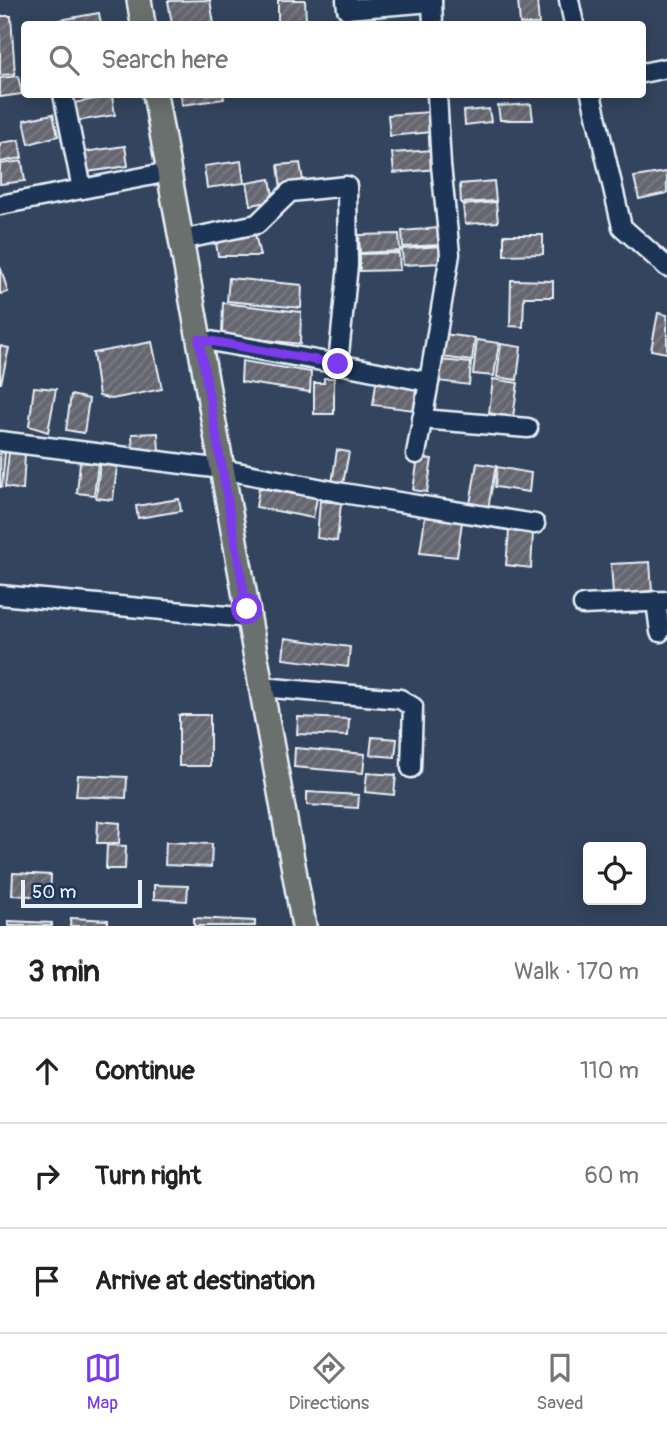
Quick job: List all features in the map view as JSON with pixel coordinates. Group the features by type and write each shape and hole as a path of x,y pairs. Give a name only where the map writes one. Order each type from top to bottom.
{"main road":[{"path":"139,0 142,21"},
{"path":"156,98 304,926"}],"street":[{"path":"346,0 347,9 432,1 433,21"},
{"path":"569,0 573,21"},
{"path":"646,73 667,68"},
{"path":"64,98 82,189"},
{"path":"416,454 450,254 437,98"},
{"path":"592,98 621,227 667,267"},
{"path":"0,205 169,172"},
{"path":"181,240 257,225 290,192 347,186 348,265 338,364"},
{"path":"199,339 429,382"},
{"path":"422,419 528,428"},
{"path":"0,440 222,469 343,493 535,524"},
{"path":"0,595 249,618"},
{"path":"583,605 661,601 660,632"},
{"path":"261,687 400,699 413,707 411,768"}],"building":[{"path":"210,0 214,21 171,21 168,1"},
{"path":"278,0 305,0 306,20 278,21"},
{"path":"518,0 537,0 539,21 520,21"},
{"path":"99,13 100,21 54,21"},
{"path":"0,16 11,16 15,74 0,75"},
{"path":"18,76 21,94 0,97 0,78"},
{"path":"112,98 115,115 76,121 73,103"},
{"path":"181,98 224,99 182,105"},
{"path":"531,104 533,120 500,120 498,106"},
{"path":"489,109 491,122 465,125 464,111"},
{"path":"430,112 432,132 390,136 388,115"},
{"path":"53,114 58,136 29,144 24,120"},
{"path":"19,140 22,158 0,162 0,143"},
{"path":"125,146 128,166 87,172 84,152"},
{"path":"433,150 436,169 394,173 392,153"},
{"path":"22,161 25,181 0,184 0,164"},
{"path":"241,161 244,183 207,188 204,166"},
{"path":"300,163 304,187 281,189 278,165"},
{"path":"667,172 667,193 639,199 634,177"},
{"path":"270,179 274,201 251,205 247,183"},
{"path":"494,181 496,201 461,203 460,184"},
{"path":"496,202 498,222 465,224 463,205"},
{"path":"439,228 440,245 403,247 402,231"},
{"path":"254,229 260,256 218,256 215,236"},
{"path":"399,234 400,251 360,253 359,235"},
{"path":"504,235 543,235 543,254 504,255"},
{"path":"441,246 442,263 403,265 402,249"},
{"path":"399,253 400,270 360,271 360,254"},
{"path":"0,270 8,292 0,294"},
{"path":"229,278 302,285 301,308 227,301"},
{"path":"511,280 553,281 553,297 524,297 523,327 510,326"},
{"path":"223,303 301,312 300,344 222,335"},
{"path":"658,313 667,315 667,353 651,350"},
{"path":"444,334 475,338 472,361 441,357"},
{"path":"477,340 499,343 494,376 473,374"},
{"path":"152,342 162,389 112,399 99,396 93,353"},
{"path":"501,344 521,347 517,380 497,377"},
{"path":"0,346 9,348 1,383 0,383"},
{"path":"440,360 471,363 469,385 438,381"},
{"path":"242,361 311,372 310,392 241,382"},
{"path":"324,378 334,378 334,414 314,414 314,383 324,383"},
{"path":"493,379 518,383 513,417 489,413"},
{"path":"376,383 416,387 414,410 373,405"},
{"path":"34,387 56,389 48,432 29,426"},
{"path":"71,395 89,399 84,433 66,430"},
{"path":"158,433 159,453 133,454 132,434"},
{"path":"337,450 349,452 343,484 332,483"},
{"path":"0,452 5,453 2,487 0,487"},
{"path":"9,453 25,454 23,490 5,487"},
{"path":"418,458 432,459 427,492 413,490"},
{"path":"80,462 98,464 94,495 77,493"},
{"path":"477,463 496,466 488,508 470,504"},
{"path":"100,464 117,467 113,500 96,498"},
{"path":"497,467 531,473 529,492 495,487"},
{"path":"259,488 317,498 313,518 256,507"},
{"path":"179,499 181,511 138,518 136,506"},
{"path":"320,501 341,503 337,541 317,538"},
{"path":"425,517 462,522 457,557 420,553"},
{"path":"509,531 533,533 531,568 506,565"},
{"path":"650,562 652,591 613,594 611,564"},
{"path":"285,638 350,647 348,667 283,659"},
{"path":"179,715 210,715 210,766 179,766"},
{"path":"298,717 349,719 348,736 297,734"},
{"path":"372,737 397,739 395,757 370,755"},
{"path":"295,748 365,754 363,773 294,767"},
{"path":"367,773 396,775 394,795 365,792"},
{"path":"78,775 127,777 126,798 76,796"},
{"path":"307,792 359,795 358,808 307,805"},
{"path":"98,821 120,823 119,843 97,843"},
{"path":"166,842 212,844 211,867 165,865"},
{"path":"107,845 126,846 125,869 106,869"},
{"path":"13,873 51,875 50,897 12,895"},
{"path":"154,885 188,886 187,901 154,899"},
{"path":"71,918 108,920 108,926 70,926"},
{"path":"194,918 255,921 255,926 194,926"},
{"path":"8,921 52,923 52,926 9,926"}],"route":[{"path":"247,609 199,339 338,364"}]}
